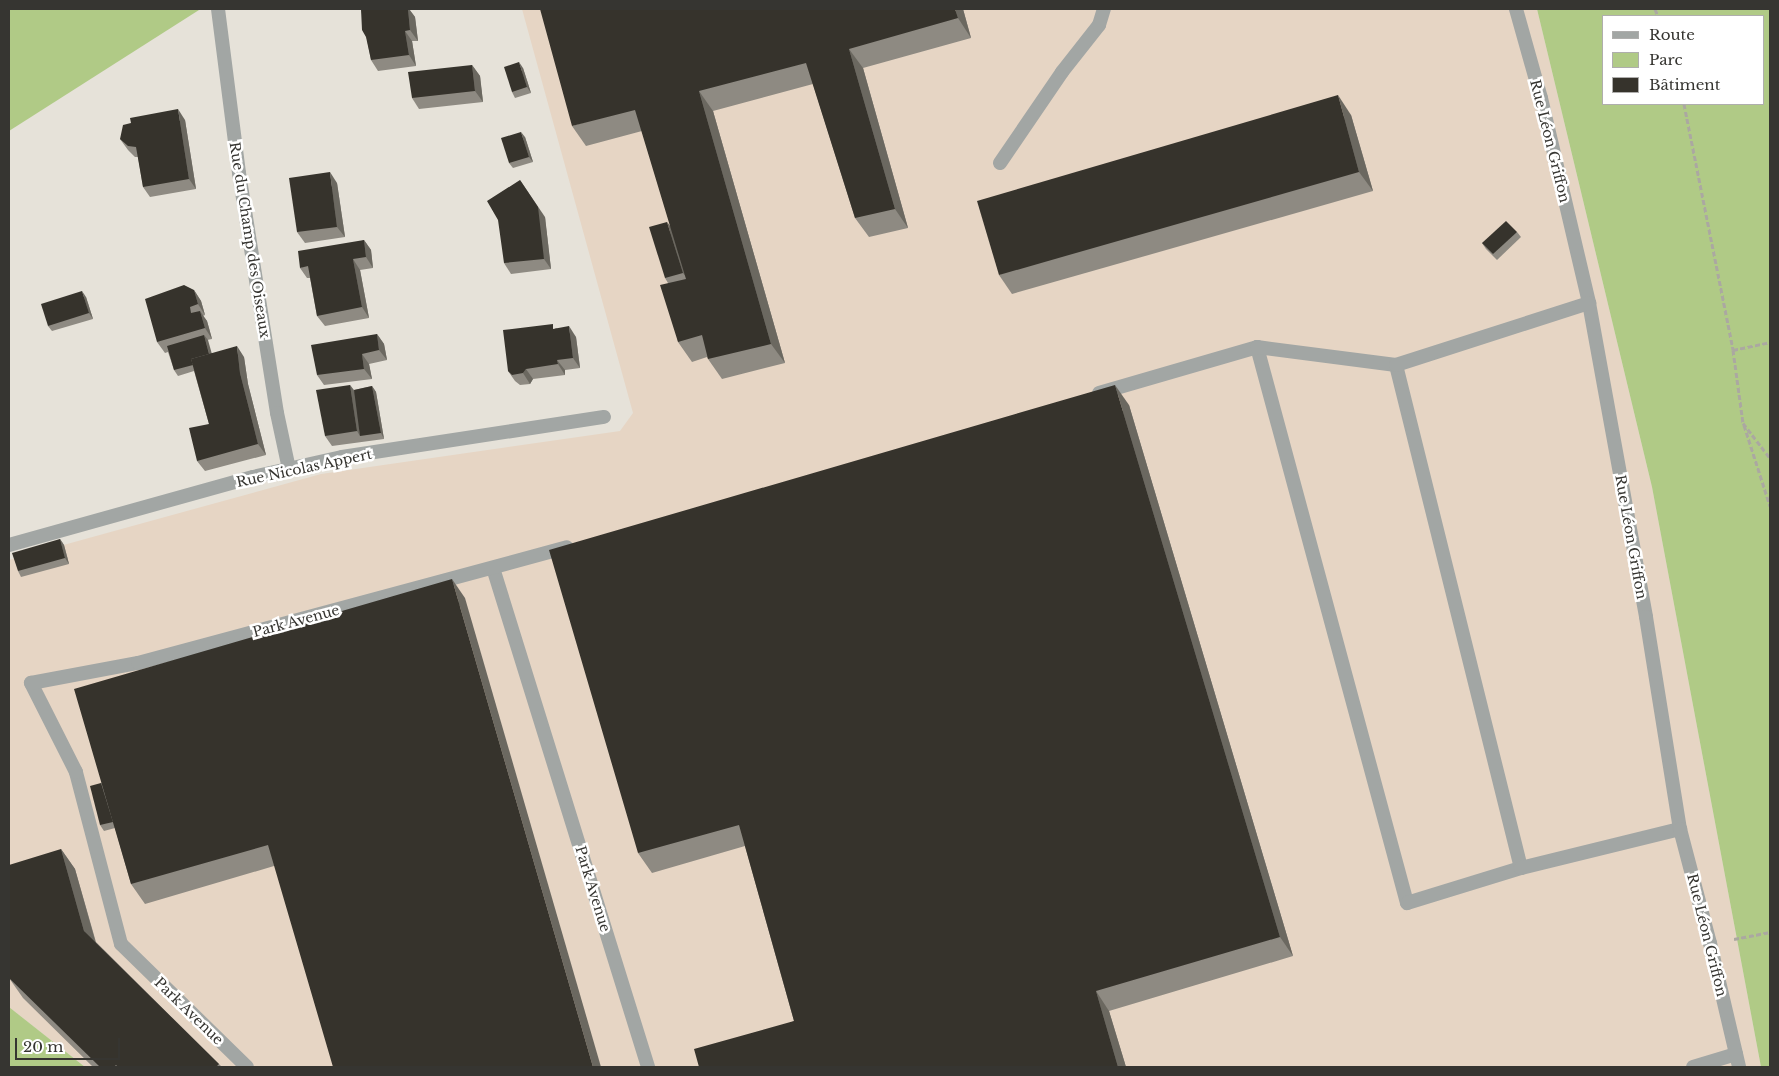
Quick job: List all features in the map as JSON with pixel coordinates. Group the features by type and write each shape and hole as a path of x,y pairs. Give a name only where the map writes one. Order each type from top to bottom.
{"street":[{"name":"Rue du Champ des Oiseaux","path":"218,9 247,221 277,413 289,469"},
{"path":"1000,163 1062,72 1100,25 1104,9"},
{"name":"Rue Léon Griffon","path":"1516,9 1541,98 1589,303 1646,617 1680,829 1710,943 1737,1061"},
{"path":"1085,397 1257,347 1396,365 1589,303"},
{"path":"1257,347 1407,902 1521,868 1680,829"},
{"path":"1396,365 1521,868"},
{"name":"Rue Nicolas Appert","path":"9,545 252,478 342,457 604,417"},
{"path":"493,568 579,544"},
{"name":"Park Avenue","path":"247,1067 121,944 76,772 31,683 138,663 493,568 648,1067"},
{"path":"1693,1067 1737,1061"}],"path":[{"path":"1684,105 1733,350 1744,422 1770,506"},
{"path":"1733,350 1770,342"},
{"path":"1744,422 1770,458"},
{"path":"1710,943 1770,932"}],"shaded area":[{"path":"522,9 1537,9 1652,487 1761,1067 85,1067 9,1007 9,560 321,474 620,431 633,413"}],"green space":[{"path":"9,9 199,9 199,10 9,131"},
{"path":"1537,9 1770,9 1770,1067 1761,1067 1652,487"},
{"path":"9,1007 85,1067 9,1067"}],"building":[{"path":"361,9 408,9 410,30 405,31 409,55 371,60 366,37 362,30"},
{"path":"540,9 955,9 958,18 849,49 895,209 855,218 806,63 699,91 771,344 708,359 702,335 678,342 660,285 686,279 635,110 572,126"},
{"path":"519,62 527,87 512,92 504,67"},
{"path":"472,65 475,91 412,98 408,72"},
{"path":"1338,95 1359,172 999,275 977,201"},
{"path":"178,109 189,179 143,187 136,147 128,146 120,139 123,125 131,123 130,118"},
{"path":"521,132 529,157 509,163 501,138"},
{"path":"330,172 337,227 297,232 289,178"},
{"path":"520,180 538,207 544,259 504,263 498,220 487,201"},
{"path":"1506,221 1517,232 1493,254 1482,243"},
{"path":"667,222 683,273 665,278 649,227"},
{"path":"364,240 366,257 353,259 362,307 317,316 308,266 300,268 298,251"},
{"path":"184,285 194,290 198,304 190,307 191,313 200,311 205,328 157,342 145,299"},
{"path":"82,291 89,313 48,326 41,304"},
{"path":"553,324 553,329 569,326 573,358 557,360 558,364 526,369 523,373 512,375 508,371 503,330"},
{"path":"377,334 379,350 362,354 364,369 317,375 311,345"},
{"path":"204,335 209,354 191,359 193,365 174,370 167,346"},
{"path":"237,346 240,373 258,444 197,461 189,428 209,424 191,359"},
{"path":"350,385 357,431 325,436 316,390"},
{"path":"1115,385 1280,937 1096,991 1118,1067 699,1067 694,1049 794,1021 739,825 638,853 549,550"},
{"path":"372,386 381,433 360,436 354,390"},
{"path":"60,539 65,558 18,571 12,553"},
{"path":"452,579 593,1067 333,1067 268,845 131,884 74,689"},
{"path":"101,783 113,822 100,825 90,786"},
{"path":"61,849 84,931 219,1064 216,1067 118,1067 116,1065 114,1067 100,1067 9,978 9,865"}]}
